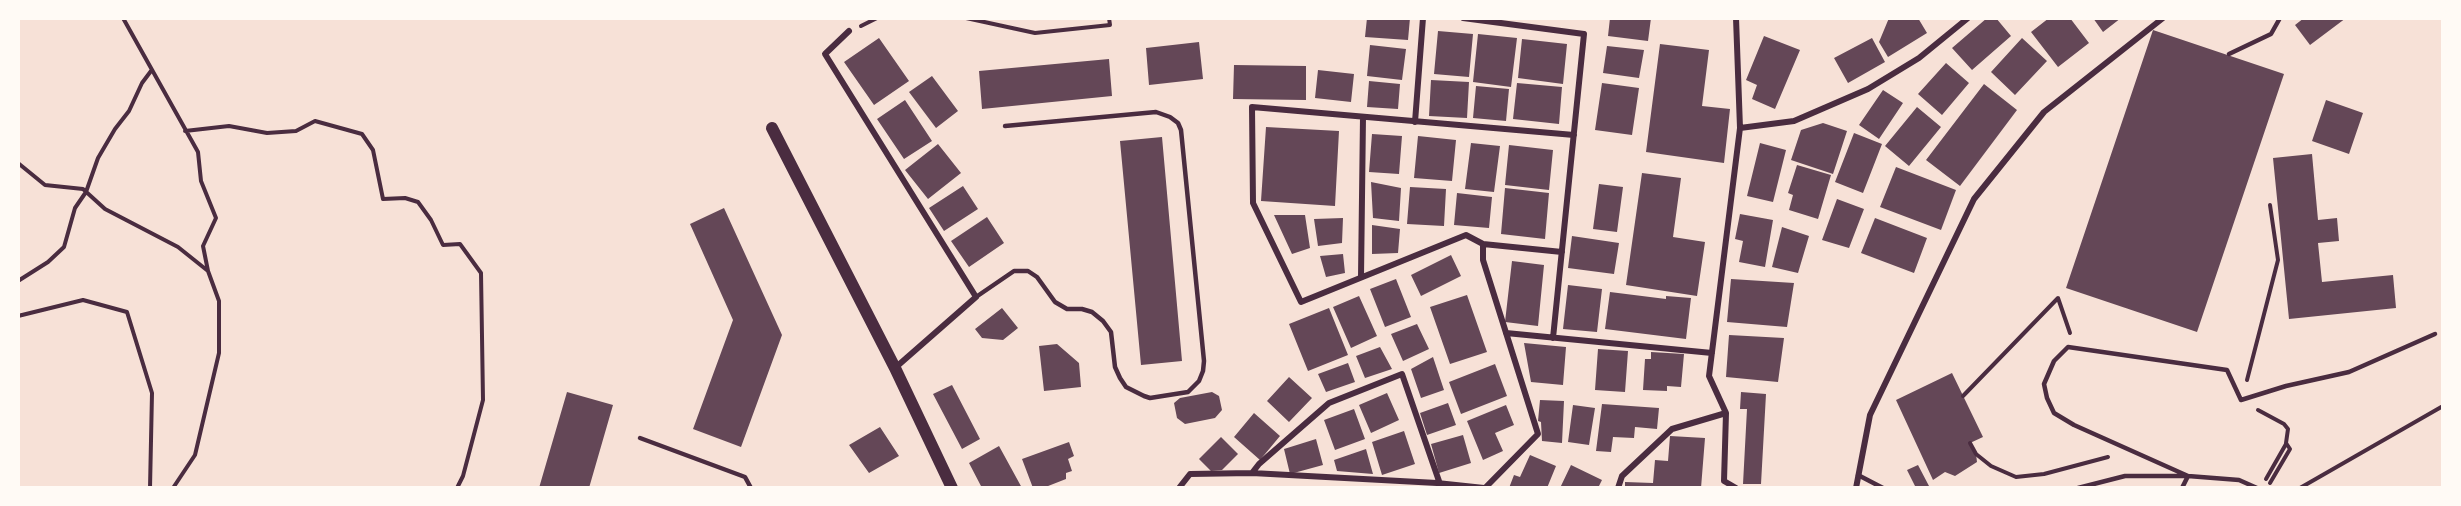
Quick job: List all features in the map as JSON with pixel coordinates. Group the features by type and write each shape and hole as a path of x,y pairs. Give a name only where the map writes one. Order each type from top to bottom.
{"main road":[{"path":"772,128 895,368 952,488"}],"street":[{"path":"1415,122 1423,18"},
{"path":"1463,18 1584,34 1553,338"},
{"path":"1736,18 1740,128 1709,376 1726,413 1724,481 1736,488"},
{"path":"1740,128 1794,121 1868,89 1919,58 1968,18"},
{"path":"1856,488 1870,415 1974,199 2044,112 2163,18"},
{"path":"849,31 825,54 976,297 895,368"},
{"path":"1562,252 1483,244 1466,235 1301,302 1253,203 1252,106 1574,135"},
{"path":"1361,277 1363,117"},
{"path":"1179,488 1190,474 1252,473 1485,488 1538,434 1483,260 1483,244"},
{"path":"1506,333 1712,353"},
{"path":"1252,473 1259,464 1329,403 1402,374 1440,484"},
{"path":"1618,488 1622,476 1672,429 1726,413"}],"lane":[{"path":"2229,54 2271,34 2280,18"},
{"path":"976,297 1014,271 1028,271 1037,277 1055,302 1067,309 1092,312 1103,321 1111,332 1115,367 1120,378 1126,387 1150,398 1188,392 1199,381 1203,371 1204,361 1181,130 1178,123 1156,112 1005,126"},
{"path":"2188,476 2074,425 2054,412 2047,398 2044,384 2054,361 2068,348 2075,348 2226,370 2241,400 2286,386 2349,372 2435,334"},
{"path":"640,438 745,477 751,488"},
{"path":"1858,475 1883,488"},
{"path":"2078,488 2124,476 2188,476 2239,480 2257,488"},
{"path":"2182,488 2188,476"}],"path":[{"path":"123,18 198,152 201,181 216,218 203,246 208,271 219,301 219,353 195,455 173,488"},
{"path":"966,18 1035,33 1110,25 1109,18"},
{"path":"18,281 48,262 64,246 75,208 86,192 98,158 129,111 142,83 151,71"},
{"path":"185,131 229,126 267,132 296,131 315,121 362,134 373,150 383,199 405,198 418,202 431,220 443,245 460,244 481,273 483,400 463,476 457,488"},
{"path":"18,163 45,185 75,188 86,192 105,209 178,247 208,271"},
{"path":"2262,488 2286,443 2288,429 2284,424 2241,400 2278,260 2270,205"},
{"path":"1964,396 2058,298 2075,348"},
{"path":"18,316 83,300 128,312 152,393 150,488"},
{"path":"2300,488 2443,406"},
{"path":"1970,443 1976,454 1991,466 2016,477 2044,474 2132,451"},
{"path":"2267,488 2290,449 2286,443"}],"building":[{"path":"1367,18 1410,18 1408,40 1365,37"},
{"path":"1610,18 1651,18 1648,41 1608,36"},
{"path":"1889,18 1918,18 1927,33 1888,57 1879,42"},
{"path":"1987,18 1996,18 2011,36 1972,70 1952,48"},
{"path":"2049,18 2070,18 2089,43 2058,67 2031,32"},
{"path":"2093,18 2121,18 2103,32"},
{"path":"2304,18 2346,18 2310,45 2295,25"},
{"path":"2153,30 2284,74 2197,332 2066,288"},
{"path":"1438,31 1473,34 1469,77 1434,74"},
{"path":"1478,34 1517,38 1511,87 1473,82"},
{"path":"1764,36 1800,50 1775,109 1752,99 1757,85 1746,80"},
{"path":"879,38 909,81 874,105 844,62"},
{"path":"1872,38 1885,62 1848,83 1834,58"},
{"path":"2022,38 2047,61 2015,95 1991,72"},
{"path":"1522,39 1567,44 1563,84 1518,78"},
{"path":"1199,42 1203,79 1149,85 1146,48"},
{"path":"1660,44 1709,50 1702,106 1730,109 1724,163 1646,152"},
{"path":"1370,45 1406,49 1402,80 1367,76"},
{"path":"1607,46 1644,50 1639,78 1603,73"},
{"path":"1109,59 1112,96 982,109 979,71"},
{"path":"1946,63 1969,83 1942,115 1918,94"},
{"path":"1234,65 1306,66 1306,100 1233,99"},
{"path":"1318,70 1354,74 1351,102 1315,98"},
{"path":"932,76 958,111 936,128 909,92"},
{"path":"1431,80 1469,82 1467,118 1429,116"},
{"path":"1369,81 1400,84 1398,109 1367,107"},
{"path":"1517,83 1562,87 1559,124 1513,119"},
{"path":"1602,83 1639,88 1632,135 1595,130"},
{"path":"1984,84 2017,110 1960,186 1926,160"},
{"path":"1476,86 1509,89 1506,121 1473,118"},
{"path":"1883,90 1903,103 1879,139 1859,125"},
{"path":"905,100 932,141 904,159 877,119"},
{"path":"2326,100 2363,113 2349,154 2312,141"},
{"path":"1917,107 1941,127 1909,166 1885,146"},
{"path":"1823,123 1847,131 1833,174 1791,160 1801,130"},
{"path":"1266,127 1339,131 1335,206 1261,201"},
{"path":"1854,133 1882,144 1863,193 1835,182"},
{"path":"1372,134 1402,136 1399,174 1369,172"},
{"path":"1418,136 1456,140 1452,181 1414,178"},
{"path":"1162,137 1182,361 1141,365 1120,141"},
{"path":"1471,143 1500,146 1494,192 1465,189"},
{"path":"1760,143 1786,150 1773,202 1747,196"},
{"path":"938,144 961,173 928,199 905,170"},
{"path":"1509,145 1553,150 1549,190 1505,185"},
{"path":"2312,154 2318,220 2337,218 2339,241 2318,243 2322,282 2393,275 2396,308 2289,319 2273,158"},
{"path":"1797,165 1831,175 1818,219 1789,210 1793,195 1788,193"},
{"path":"1896,167 1956,190 1941,230 1880,207"},
{"path":"1642,173 1681,178 1673,237 1705,242 1697,296 1626,285"},
{"path":"1371,182 1401,188 1399,221 1373,218"},
{"path":"1599,184 1623,187 1617,232 1593,229"},
{"path":"963,186 978,209 944,231 929,208"},
{"path":"1410,187 1446,189 1444,226 1407,224"},
{"path":"1505,188 1549,193 1545,239 1501,234"},
{"path":"1457,193 1492,197 1489,228 1454,225"},
{"path":"1837,199 1864,209 1849,248 1822,240"},
{"path":"724,208 782,335 741,447 693,429 733,320 690,224"},
{"path":"1740,214 1773,220 1765,267 1739,262 1743,241 1735,239"},
{"path":"1274,215 1305,215 1310,248 1292,254"},
{"path":"987,217 1004,243 969,267 951,241"},
{"path":"1343,218 1342,243 1318,246 1314,219"},
{"path":"1875,218 1927,238 1914,273 1861,253"},
{"path":"1372,225 1400,229 1398,253 1372,254"},
{"path":"1782,227 1809,236 1798,273 1772,267"},
{"path":"1572,236 1619,243 1614,274 1568,268"},
{"path":"1343,254 1345,273 1326,277 1320,256"},
{"path":"1451,255 1461,276 1421,296 1411,275"},
{"path":"1512,261 1544,265 1538,326 1505,322"},
{"path":"1396,279 1411,317 1385,327 1370,289"},
{"path":"1731,279 1794,283 1787,327 1727,322"},
{"path":"1568,285 1602,289 1597,332 1563,329"},
{"path":"1610,292 1666,299 1666,296 1691,298 1686,339 1605,329"},
{"path":"1467,295 1487,352 1450,364 1430,307"},
{"path":"1359,296 1377,336 1351,348 1333,307"},
{"path":"1002,308 1018,328 1003,340 982,338 975,329"},
{"path":"1329,308 1348,355 1308,371 1289,324"},
{"path":"1417,324 1429,349 1403,361 1391,334"},
{"path":"1729,335 1784,338 1778,382 1726,377"},
{"path":"1524,343 1566,347 1563,385 1531,382"},
{"path":"1057,344 1079,363 1081,387 1044,391 1039,346"},
{"path":"1380,347 1392,369 1365,378 1356,356"},
{"path":"1598,349 1628,351 1625,392 1595,390"},
{"path":"1651,352 1684,354 1681,387 1667,386 1667,391 1643,390 1645,359 1651,359"},
{"path":"1433,357 1444,390 1421,398 1411,369"},
{"path":"1348,363 1355,382 1326,392 1318,374"},
{"path":"1495,364 1507,396 1461,414 1449,382"},
{"path":"1952,373 1983,437 1970,443 1976,454 1977,462 1955,476 1945,472 1933,480 1896,400"},
{"path":"1289,377 1312,398 1289,422 1267,401"},
{"path":"952,385 980,439 962,449 933,394"},
{"path":"567,392 613,405 589,488 539,488"},
{"path":"1212,392 1219,396 1222,410 1215,418 1185,424 1177,418 1174,403 1180,398"},
{"path":"1741,392 1766,394 1761,484 1743,484 1747,409 1740,409"},
{"path":"1387,393 1399,420 1371,433 1359,405"},
{"path":"1540,400 1564,401 1562,443 1542,441 1541,422 1538,421"},
{"path":"1448,403 1456,425 1427,435 1420,413"},
{"path":"1602,404 1659,408 1657,429 1635,427 1634,438 1613,437 1611,452 1596,451"},
{"path":"1506,405 1514,425 1495,433 1503,451 1483,460 1467,421"},
{"path":"1573,405 1595,408 1589,445 1568,442"},
{"path":"1354,409 1365,439 1335,450 1324,420"},
{"path":"1254,413 1280,436 1260,460 1234,437"},
{"path":"880,427 899,456 869,473 849,445"},
{"path":"1404,431 1415,464 1382,475 1372,442"},
{"path":"1463,435 1471,463 1439,473 1431,444"},
{"path":"1670,436 1705,438 1701,488 1625,488 1625,482 1653,483 1655,460 1668,461"},
{"path":"1221,437 1238,454 1222,470 1211,471 1199,459"},
{"path":"1316,439 1323,465 1290,474 1284,449"},
{"path":"1069,442 1074,456 1068,459 1072,471 1066,473 1066,479 1043,488 1033,488 1022,459"},
{"path":"999,446 1022,488 982,488 969,463"},
{"path":"1366,449 1373,474 1337,471 1334,460"},
{"path":"1530,455 1556,466 1547,488 1509,488 1514,475 1520,477"},
{"path":"1571,465 1602,480 1598,488 1560,488"},
{"path":"1918,465 1929,486 1926,488 1916,488 1907,470"}]}
